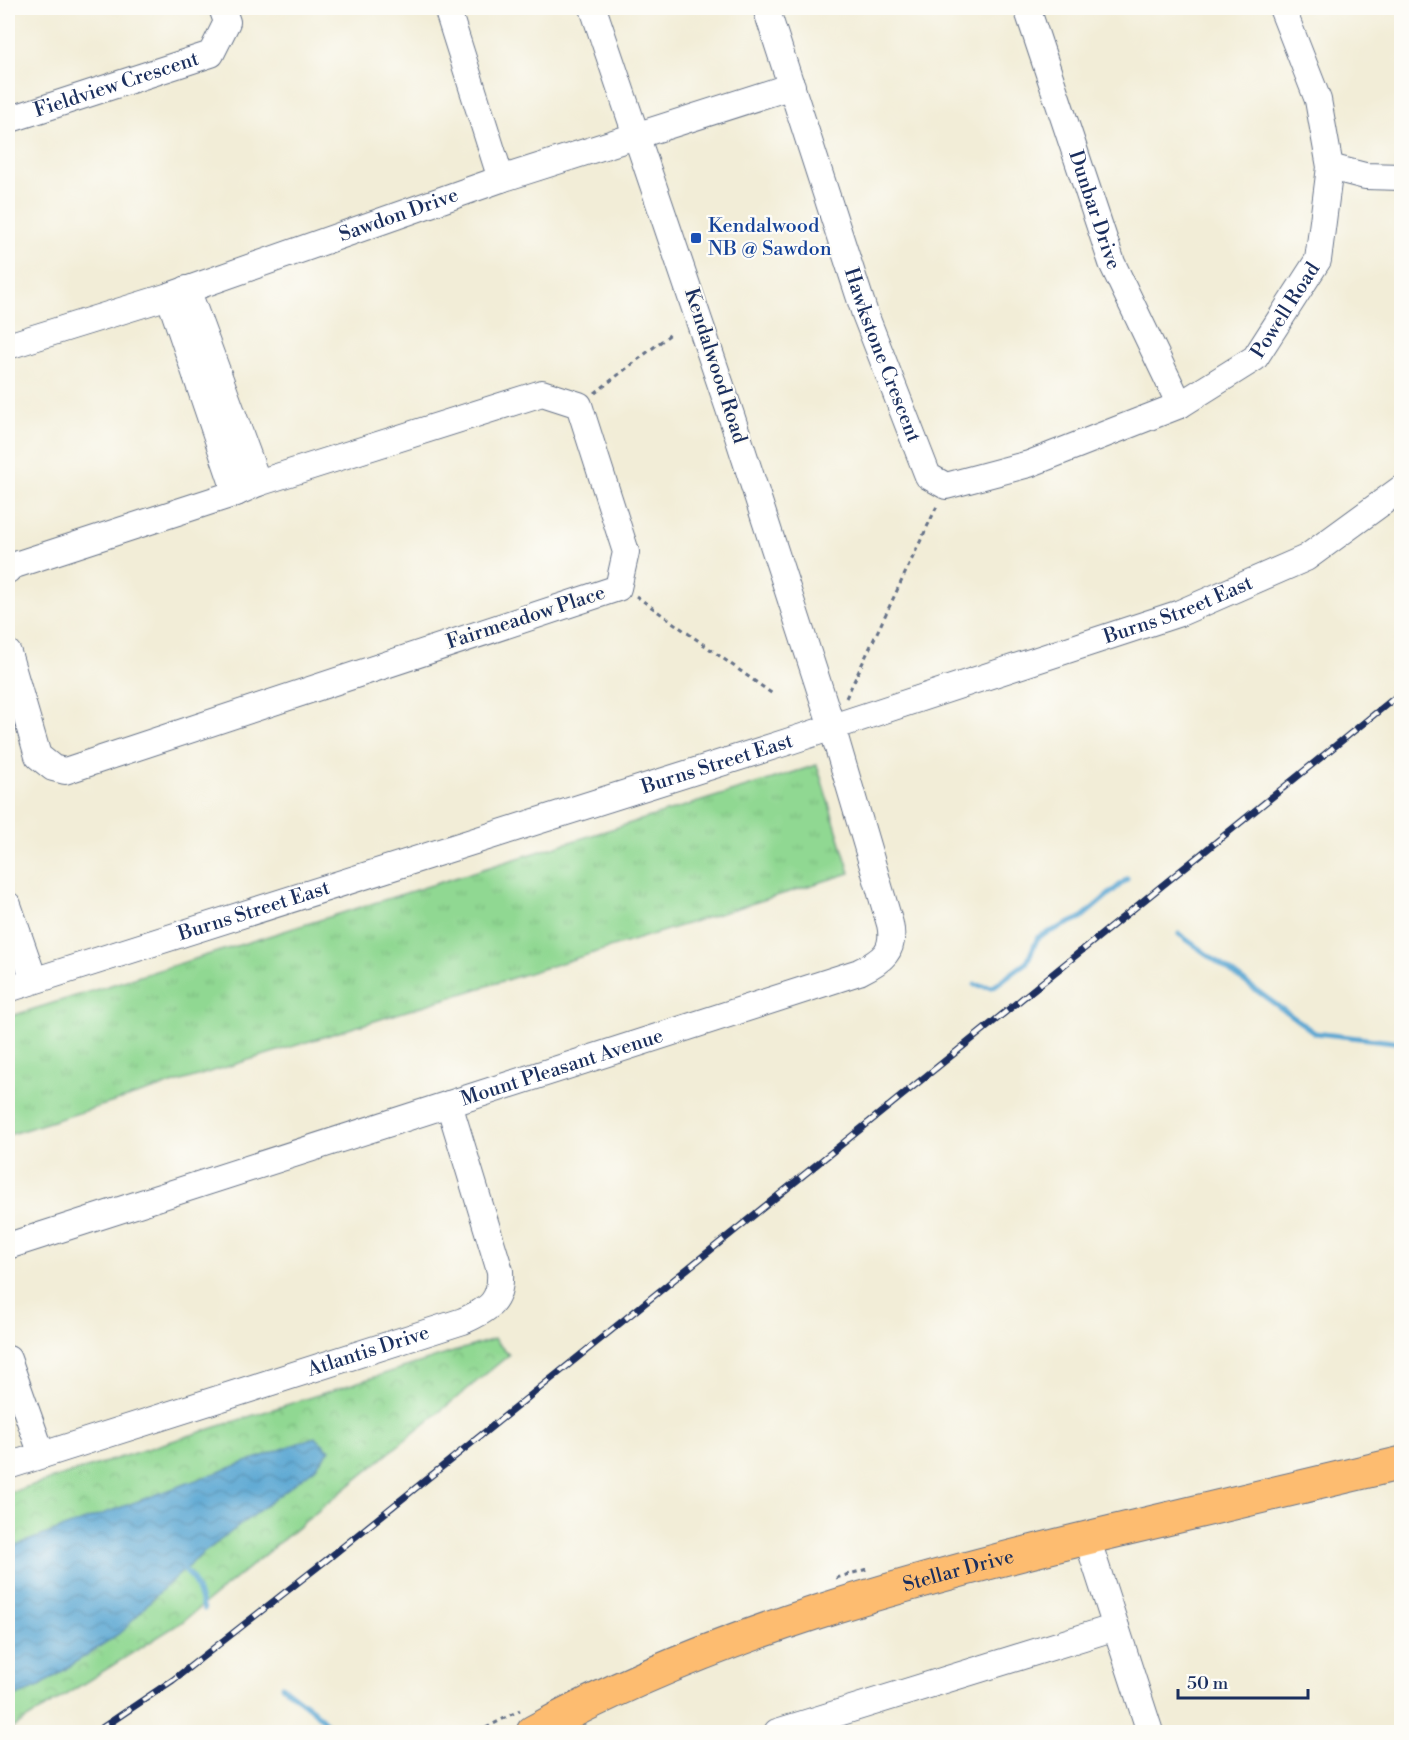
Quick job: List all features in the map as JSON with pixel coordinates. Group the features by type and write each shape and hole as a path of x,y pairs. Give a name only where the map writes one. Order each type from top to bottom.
{"main road":[{"name":"Stellar Drive","path":"533,1732 701,1653 797,1618 946,1573 1401,1463"}],"street":[{"name":"Fieldview Crescent","path":"8,120 211,54 227,22 222,8"},
{"path":"447,8 501,179"},
{"name":"Kendalwood Road","path":"593,8 638,135 832,727"},
{"name":"Hawkstone Crescent","path":"766,8 865,314 928,476 946,486"},
{"name":"Dunbar Drive","path":"1027,8 1112,263 1180,405"},
{"name":"Powell Road","path":"946,486 1029,464 1180,405 1255,358 1318,260 1330,167 1318,100 1282,8"},
{"name":"Sawdon Drive","path":"8,345 178,292 501,179 792,86"},
{"path":"1330,167 1365,176 1401,177"},
{"path":"178,292 247,488"},
{"path":"8,570 9,567 247,488 542,393 579,405"},
{"name":"Fairmeadow Place","path":"8,653 38,756 53,768 65,771 618,588 626,552 579,405"},
{"name":"Burns Street East","path":"8,989 832,727 1180,613 1306,558 1401,488"},
{"name":"Mount Pleasant Avenue","path":"8,1245 859,972 884,958 891,944 890,924 832,727"},
{"path":"8,905 34,980"},
{"name":"Atlantis Drive","path":"8,1466 463,1321 490,1306 499,1293 500,1271 449,1104"},
{"path":"8,1359 42,1455"},
{"path":"1087,1538 1150,1732"},
{"path":"777,1732 1116,1627"}],"path":[{"path":"579,405 672,333"},
{"path":"832,727 946,486"},
{"path":"618,588 635,596 774,695"}],"green space":[{"path":"817,765 850,873 8,1135 8,1017"},
{"path":"494,1339 509,1355 182,1622 8,1731 8,1493"}],"water":[{"path":"315,1437 330,1450 315,1468 202,1554 153,1598 123,1631 37,1688 8,1699 8,1548"}],"waterway":[{"path":"975,985 993,987 1027,962 1038,937 1081,918 1127,879"},
{"path":"1179,934 1315,1033 1402,1043"},
{"path":"184,1570 193,1579 204,1609"},
{"path":"282,1686 313,1710 335,1732"}],"railway":[{"path":"96,1732 173,1680 329,1558 1402,692"}],"place":[{"name":"Kendalwood NB @ Sawdon","path":"696,238"}]}
